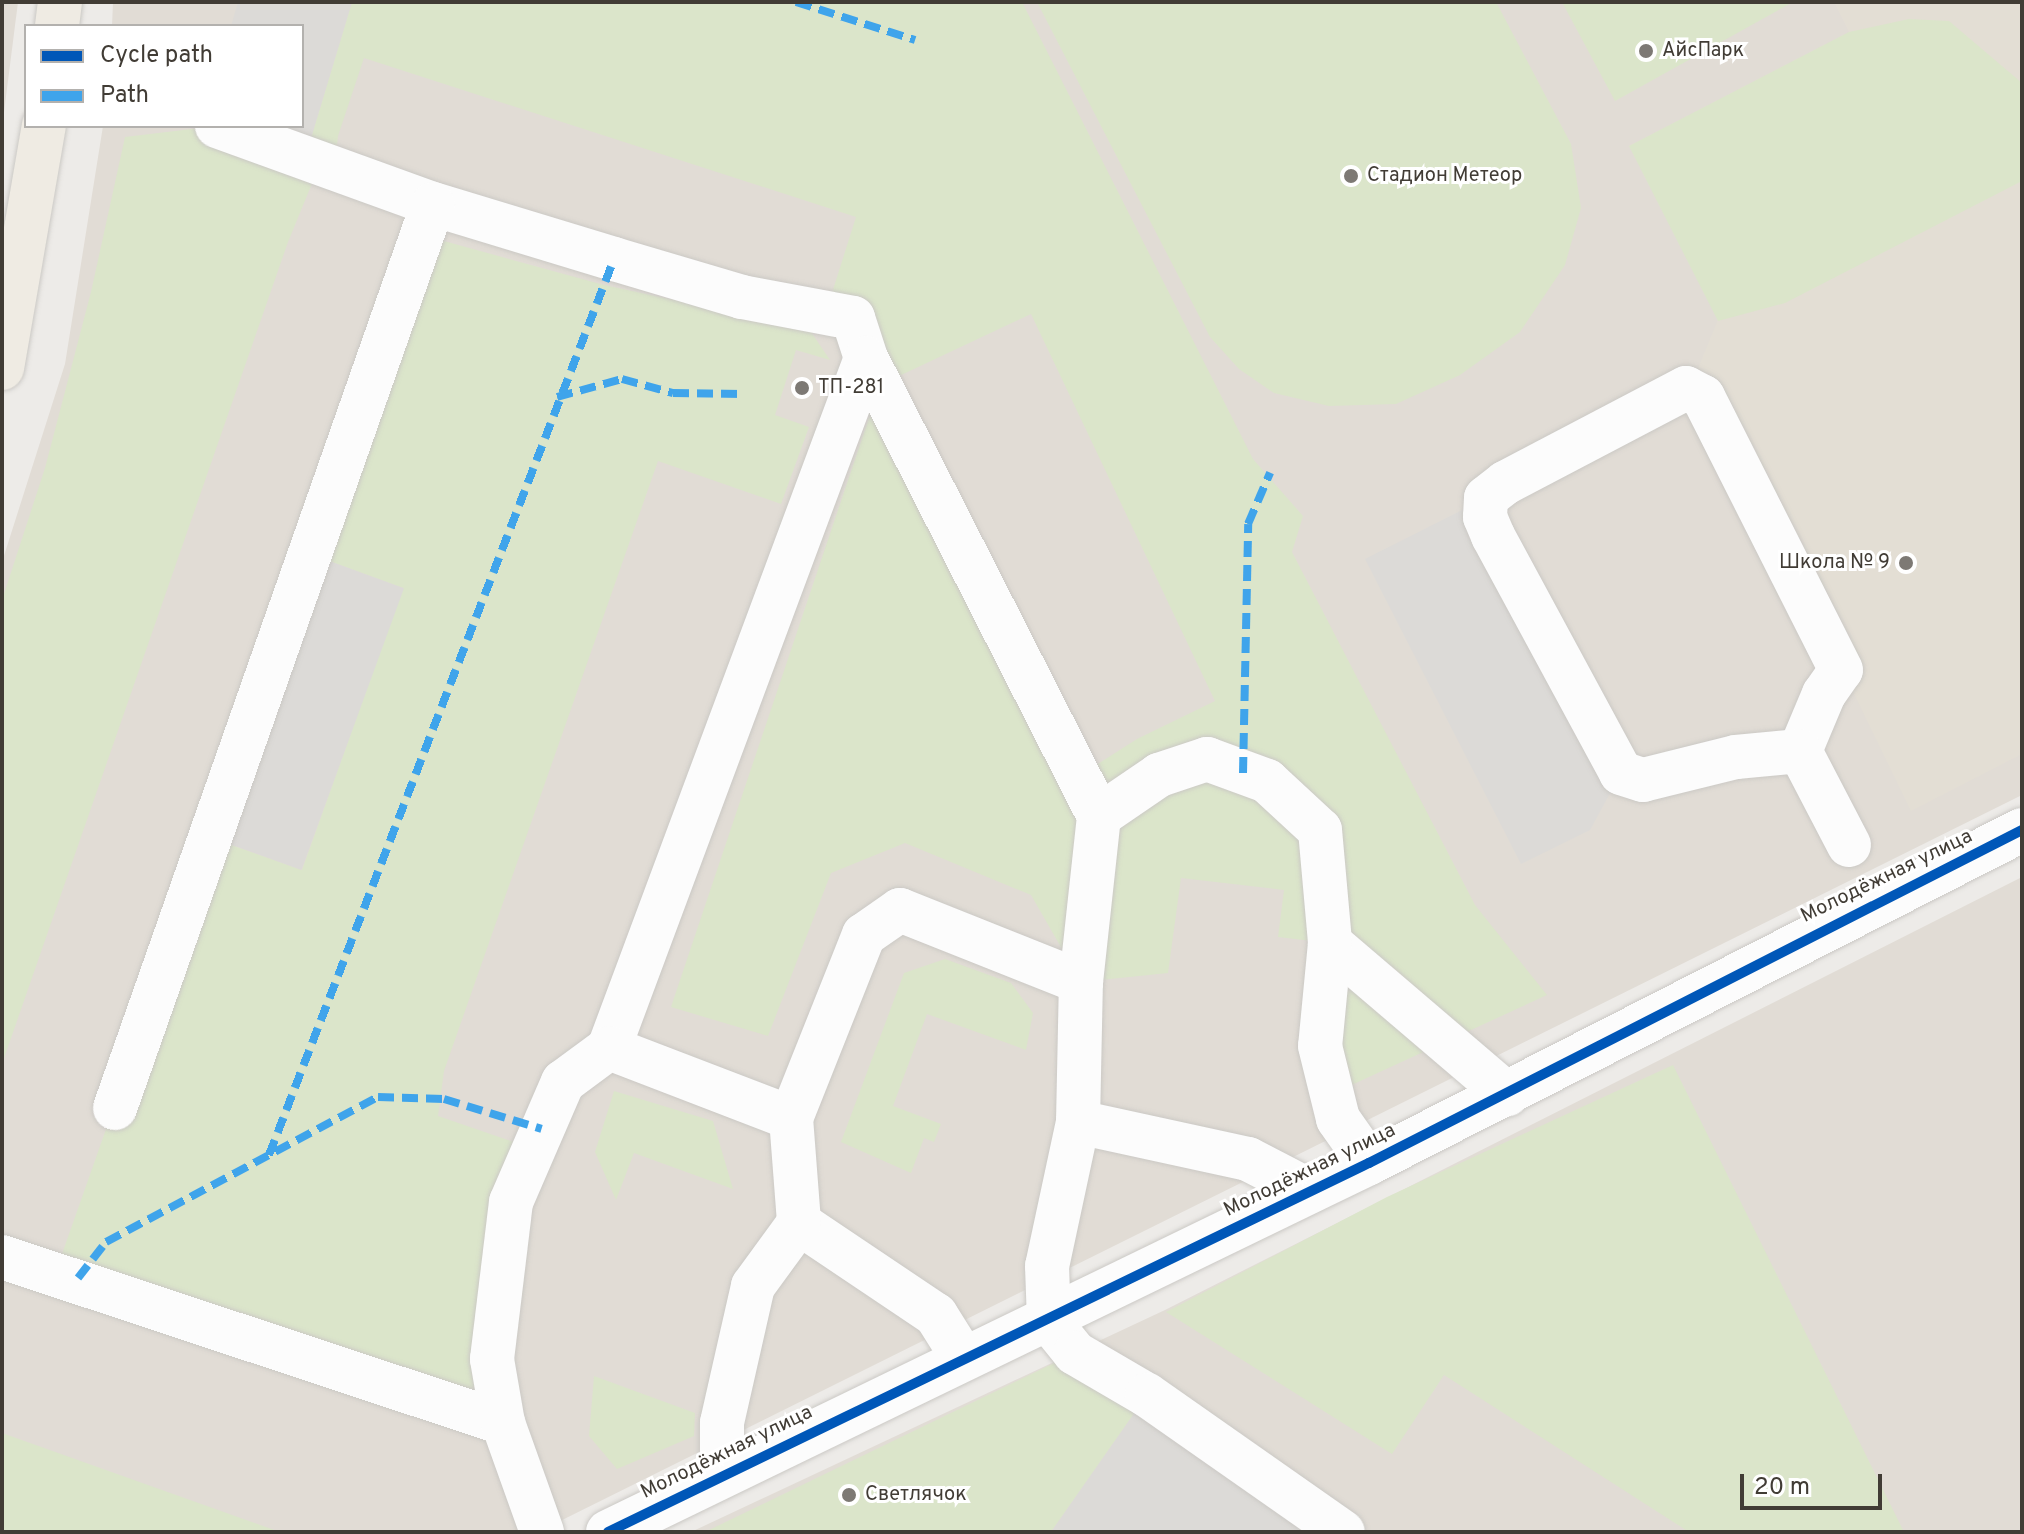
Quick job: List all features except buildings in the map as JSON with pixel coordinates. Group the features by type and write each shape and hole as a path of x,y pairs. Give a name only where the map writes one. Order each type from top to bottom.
{"main road":[{"path":"57,24 60,2"},
{"path":"2,368 44,128"}],"street":[{"path":"223,128 433,204 742,297 853,318 866,358 1099,816 1081,982 1078,1122 1047,1266 1049,1321 1075,1353 1147,1395 1343,1532"},
{"path":"115,1108 433,204"},
{"path":"542,1532 503,1423 492,1359 511,1202 563,1082 609,1048 866,358"},
{"path":"1686,388 1703,397 1841,670 1824,694 1800,751 1736,757 1643,780 1621,773 1493,536 1485,517 1486,498 1505,483 1686,388"},
{"path":"1800,751 1849,845"},
{"path":"1099,816 1159,775 1207,759 1267,781 1320,830 1330,943 1320,1046 1338,1119 1369,1163"},
{"name":"Молодёжная улица","path":"608,1532 963,1358 1049,1321 1369,1163 2022,830"},
{"path":"722,1474 722,1423 753,1286 799,1223 791,1118 864,935 900,910 1081,982"},
{"path":"1330,943 1507,1094"},
{"path":"609,1048 791,1118"},
{"path":"1078,1122 1248,1159 1310,1191"},
{"path":"799,1223 936,1315 963,1358"},
{"path":"2,1257 503,1423"}],"shaded area":[{"path":"2,2 18,2 2,128"},
{"path":"113,2 2022,2 2022,795 538,1532 2,1532 2,562 65,364 103,128 304,128 304,24 112,24"},
{"path":"238,2 352,2 305,158 222,128 304,128 304,24 232,24"},
{"name":"Школа № 9","path":"1834,2 2022,2 2022,754 1911,811 1697,371 1718,320 1629,146 1849,32"},
{"path":"1486,498 1621,773 1590,830 1521,864 1365,559"},
{"path":"310,554 404,588 301,870 207,836"},
{"path":"2022,877 2022,1532 691,1532 1165,1310"},
{"path":"1147,1395 1343,1532 1051,1532"}],"green space":[{"path":"352,2 1022,2 1253,459 1303,516 1292,552 1475,905 1547,995 1332,1094 1330,943 1278,937 1284,890 1181,878 1168,973 1081,982 1031,895 905,843 831,873 768,1036 671,1007 880,385 831,296 856,217 364,58 338,136 334,168 320,164 288,242 2,1064 2,600 45,468 91,292 125,137 222,128 305,158","holes":["1031,314 1215,701 1137,739 1079,776 880,385"]},
{"name":"Стадион Метеор","path":"1037,2 1496,2 1571,144 1581,208 1565,265 1520,332 1460,375 1396,404 1329,406 1274,393 1239,369 1210,337"},
{"name":"АйсПарк","path":"1562,2 1793,2 1615,101"},
{"path":"1909,19 1949,21 2022,83 2022,181 1785,303 1718,321 1629,146 1849,32"},
{"path":"422,235 604,285 809,329 830,360 796,350 775,415 809,427 781,504 658,461 444,1071 438,1116 534,1149 503,1423 56,1271 209,837 302,870 403,588 310,554"},
{"path":"945,959 1011,983 1033,1013 1026,1050 927,1014 893,1106 941,1124 934,1142 924,1138 911,1173 841,1142 904,973"},
{"path":"1673,1065 1904,1532 1689,1532 1444,1375 1392,1454 1166,1312 1387,1197"},
{"path":"614,1091 713,1121 733,1189 634,1153 616,1200 595,1152"},
{"path":"1075,1353 1147,1395 1051,1532 705,1532"},
{"path":"594,1376 695,1413 694,1436 617,1469 589,1436"},
{"path":"2,1433 280,1532 2,1532"}],"marked path":[{"path":"796,2 915,40"},
{"path":"269,1155 614,259"},
{"path":"557,397 622,379 673,393 743,394"},
{"path":"1243,773 1248,524 1270,473"},
{"path":"78,1278 106,1242 378,1097 444,1099 542,1129"}],"cycle path":[{"path":"608,1532 1369,1163 2022,830"}],"place":[{"name":"АйсПарк","path":"1646,51"},
{"name":"Стадион Метеор","path":"1351,176"},
{"name":"ТП-281","path":"802,388"},
{"name":"Школа № 9","path":"1906,563"},
{"name":"Светлячок","path":"849,1495"}]}
